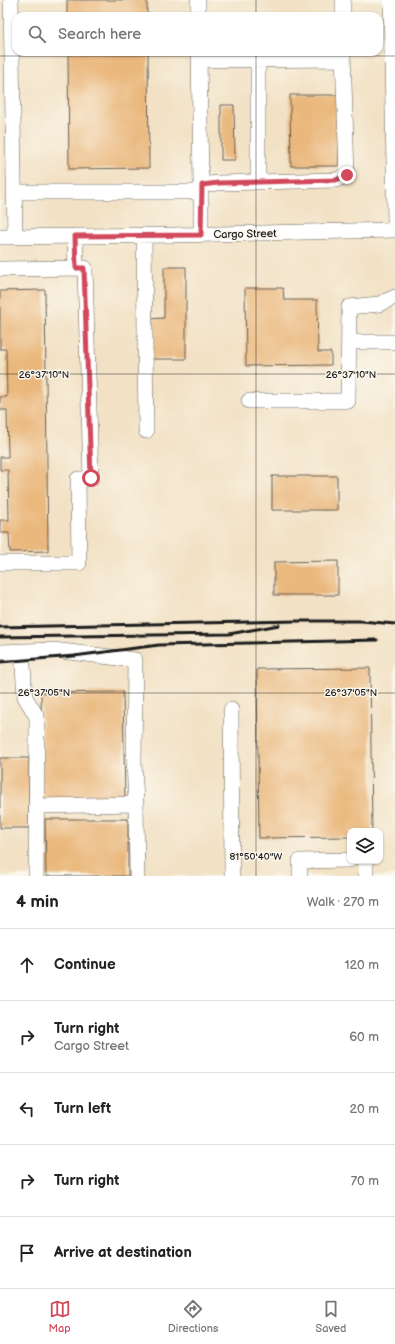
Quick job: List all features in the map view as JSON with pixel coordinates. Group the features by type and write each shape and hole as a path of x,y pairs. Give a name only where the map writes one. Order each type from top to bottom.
{"street":[{"path":"11,0 15,237"},
{"path":"198,0 198,12"},
{"path":"343,0 343,12"},
{"path":"391,0 395,220"},
{"path":"14,192 202,189 218,183 336,180 347,175 343,56 258,60 199,56 202,189 201,235"},
{"path":"258,60 258,182"},
{"name":"Cargo Street","path":"0,237 201,235 395,230"},
{"path":"144,235 146,431"},
{"path":"75,236 76,268"},
{"path":"0,269 84,268 91,478 78,478 79,564 0,563"},
{"path":"249,401 348,401 349,307 379,304 395,297"},
{"path":"349,342 395,342"},
{"path":"0,652 53,650 135,660 134,762 137,876"},
{"path":"22,651 25,697 37,717 36,876"},
{"path":"231,710 232,876"},
{"path":"37,806 136,804"},
{"path":"300,876 300,861 347,860"},
{"path":"366,864 366,876"}],"building":[{"path":"67,0 147,0 147,12 67,12"},
{"path":"68,56 148,56 149,168 69,169"},
{"path":"290,95 339,95 339,166 291,166"},
{"path":"221,105 234,105 235,160 221,160"},
{"path":"164,267 186,267 186,359 147,359 147,319 164,318"},
{"path":"245,288 283,288 284,300 317,300 318,352 331,352 331,365 246,366"},
{"path":"45,290 48,551 10,552 9,533 0,533 0,520 9,520 8,470 0,470 0,457 8,457 7,410 0,410 0,397 7,397 6,349 0,349 0,291"},
{"path":"272,476 337,476 337,510 272,510"},
{"path":"338,561 338,595 274,595 274,562"},
{"path":"370,668 372,828 347,828 347,837 259,838 257,669"},
{"path":"123,692 125,802 43,804 41,693"},
{"path":"0,758 29,758 29,828 0,828"},
{"path":"45,819 128,819 128,876 46,876"}],"railway":[{"path":"0,627 298,621 361,621 395,624"},
{"path":"0,637 229,634 279,625"},
{"path":"0,662 74,656 159,645 377,640"}],"route":[{"path":"91,478 84,268 76,268 75,236 201,235 202,185 218,183 336,180 347,175"}]}
